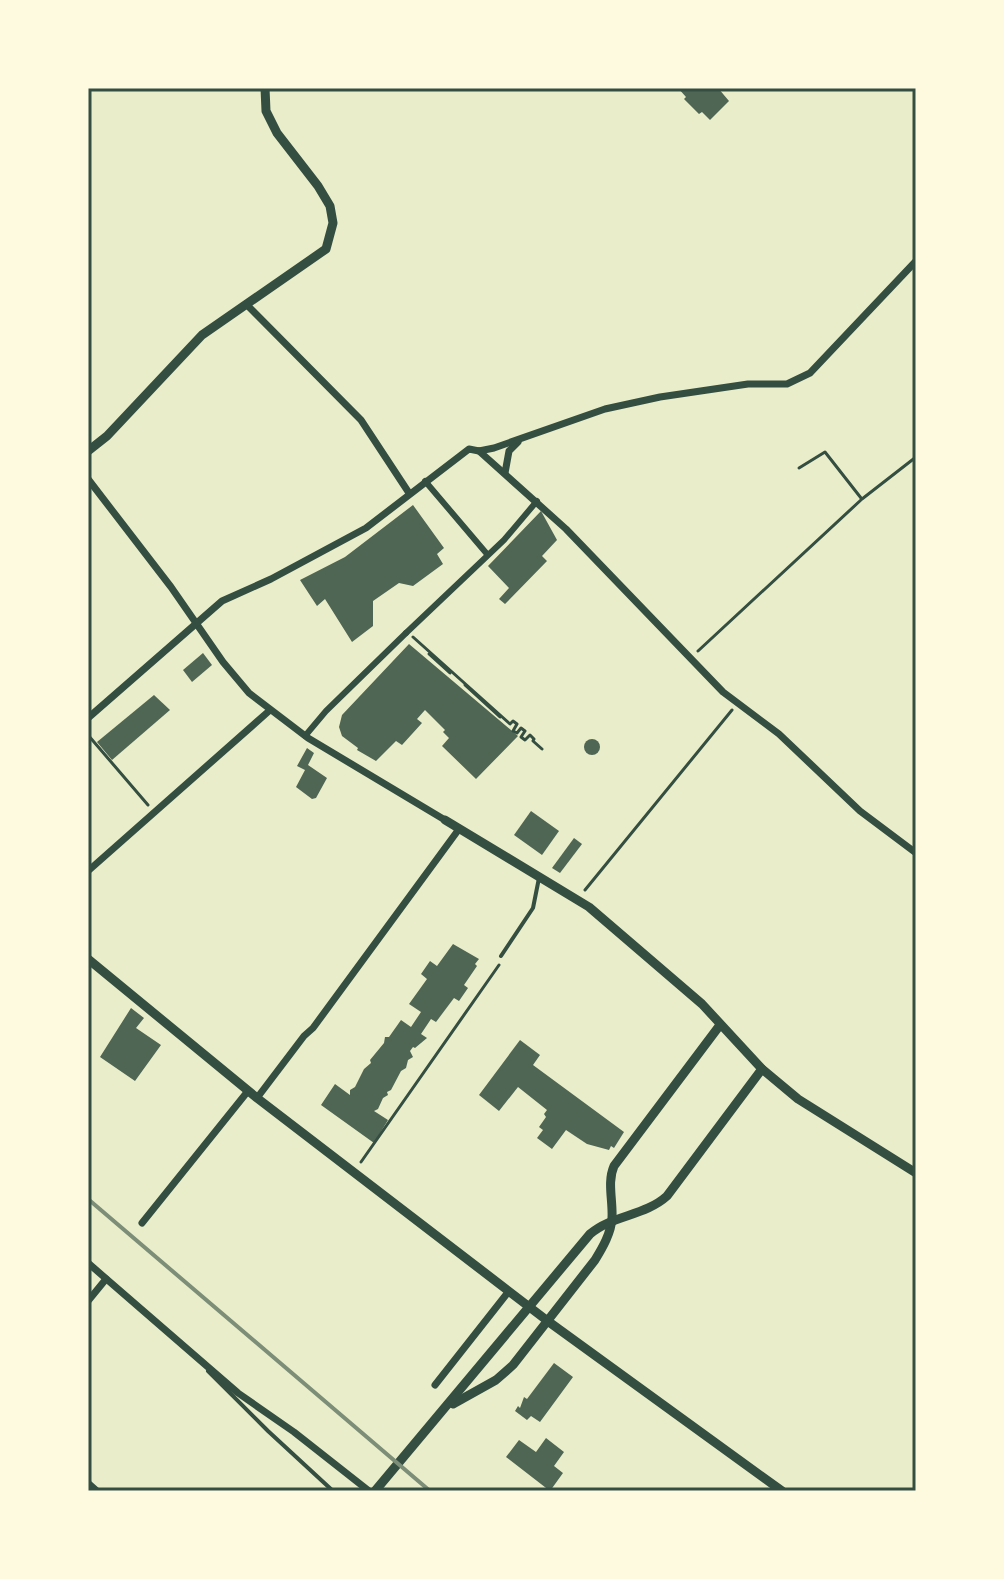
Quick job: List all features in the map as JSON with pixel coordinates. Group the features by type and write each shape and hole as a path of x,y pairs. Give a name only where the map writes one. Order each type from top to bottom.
{"street":[{"path":"88,451 107,436 202,335 326,249 333,223 330,206 277,133 266,111 265,88"},
{"path":"88,718 222,601 271,579 366,528 469,449 479,451 605,409 660,397 748,384 787,384 800,380 915,266"},
{"path":"246,304 361,420 409,493"},
{"path":"505,474 509,451 523,438"},
{"path":"479,451 537,501 737,704 779,734 860,811 916,853"},
{"path":"88,479 240,683 269,711 305,736 577,899 702,1004 762,1069 809,1108 916,1173"},
{"path":"425,481 487,554"},
{"path":"305,736 326,711 504,540 537,501"},
{"path":"88,871 269,711"},
{"path":"257,1098 313,1028 459,829"},
{"path":"88,959 248,1091 549,1322 782,1491"},
{"path":"447,1408 506,1372 549,1322 595,1260 605,1244 612,1221 611,1179 614,1166 720,1025"},
{"path":"88,1263 238,1393 372,1491 447,1408 590,1234 612,1221 652,1207 667,1196 762,1069"},
{"path":"142,1223 248,1091"},
{"path":"88,1301 106,1279"},
{"path":"435,1385 509,1291"},
{"path":"88,1483 97,1491"}],"lane":[{"path":"501,956 533,908 540,876"},
{"path":"195,1357 247,1411 333,1491"}],"path":[{"path":"799,468 825,452 862,499"},
{"path":"690,658 862,499 916,457"},
{"path":"407,632 426,652 517,729 521,737 525,740 530,735 542,749"},
{"path":"577,899 737,704"},
{"path":"88,735 155,812"},
{"path":"354,1172 504,958 501,956"}],"building":[{"path":"678,88 718,88 729,101 710,120 684,99 686,97"},
{"path":"413,505 444,548 437,554 443,564 413,586 399,583 373,601 373,626 352,642 325,599 317,606 300,580 345,557"},
{"path":"541,511 557,540 542,556 547,561 505,604 499,599 509,588 488,566"},
{"path":"409,644 518,736 476,779 442,746 449,738 425,710 417,719 422,723 402,745 396,741 376,761 342,736 339,727 342,715"},
{"path":"203,653 212,665 192,682 183,670"},
{"path":"154,695 170,710 112,760 97,742"},
{"path":"592,739 598,741 598,753 592,755 586,753 584,747 586,741"},
{"path":"307,748 314,753 308,765 327,778 316,798 312,799 296,787 305,770 297,766"},
{"path":"531,811 559,831 542,855 514,835"},
{"path":"574,838 582,844 560,873 552,868"},
{"path":"453,944 479,959 475,964 477,966 464,985 468,988 459,1001 454,998 436,1022 431,1019 421,1034 427,1038 410,1051 413,1057 374,1111 388,1120 374,1143 321,1105 335,1084 350,1095 350,1090 371,1063 385,1037 389,1037 401,1020 411,1027 421,1012 409,1004 427,979 421,974 430,961 437,966"},
{"path":"131,1008 144,1018 136,1028 161,1045 135,1081 100,1057"},
{"path":"520,1040 540,1055 533,1065 624,1132 614,1148 611,1146 609,1150 587,1144 566,1130 552,1149 537,1138 543,1130 539,1127 547,1110 518,1087 499,1111 479,1095"},
{"path":"554,1363 573,1377 540,1422 531,1416 527,1420 515,1411"},
{"path":"546,1438 564,1452 554,1466 563,1473 550,1491 506,1457 519,1440 536,1452"}],"railway":[{"path":"88,1199 430,1491"}]}
